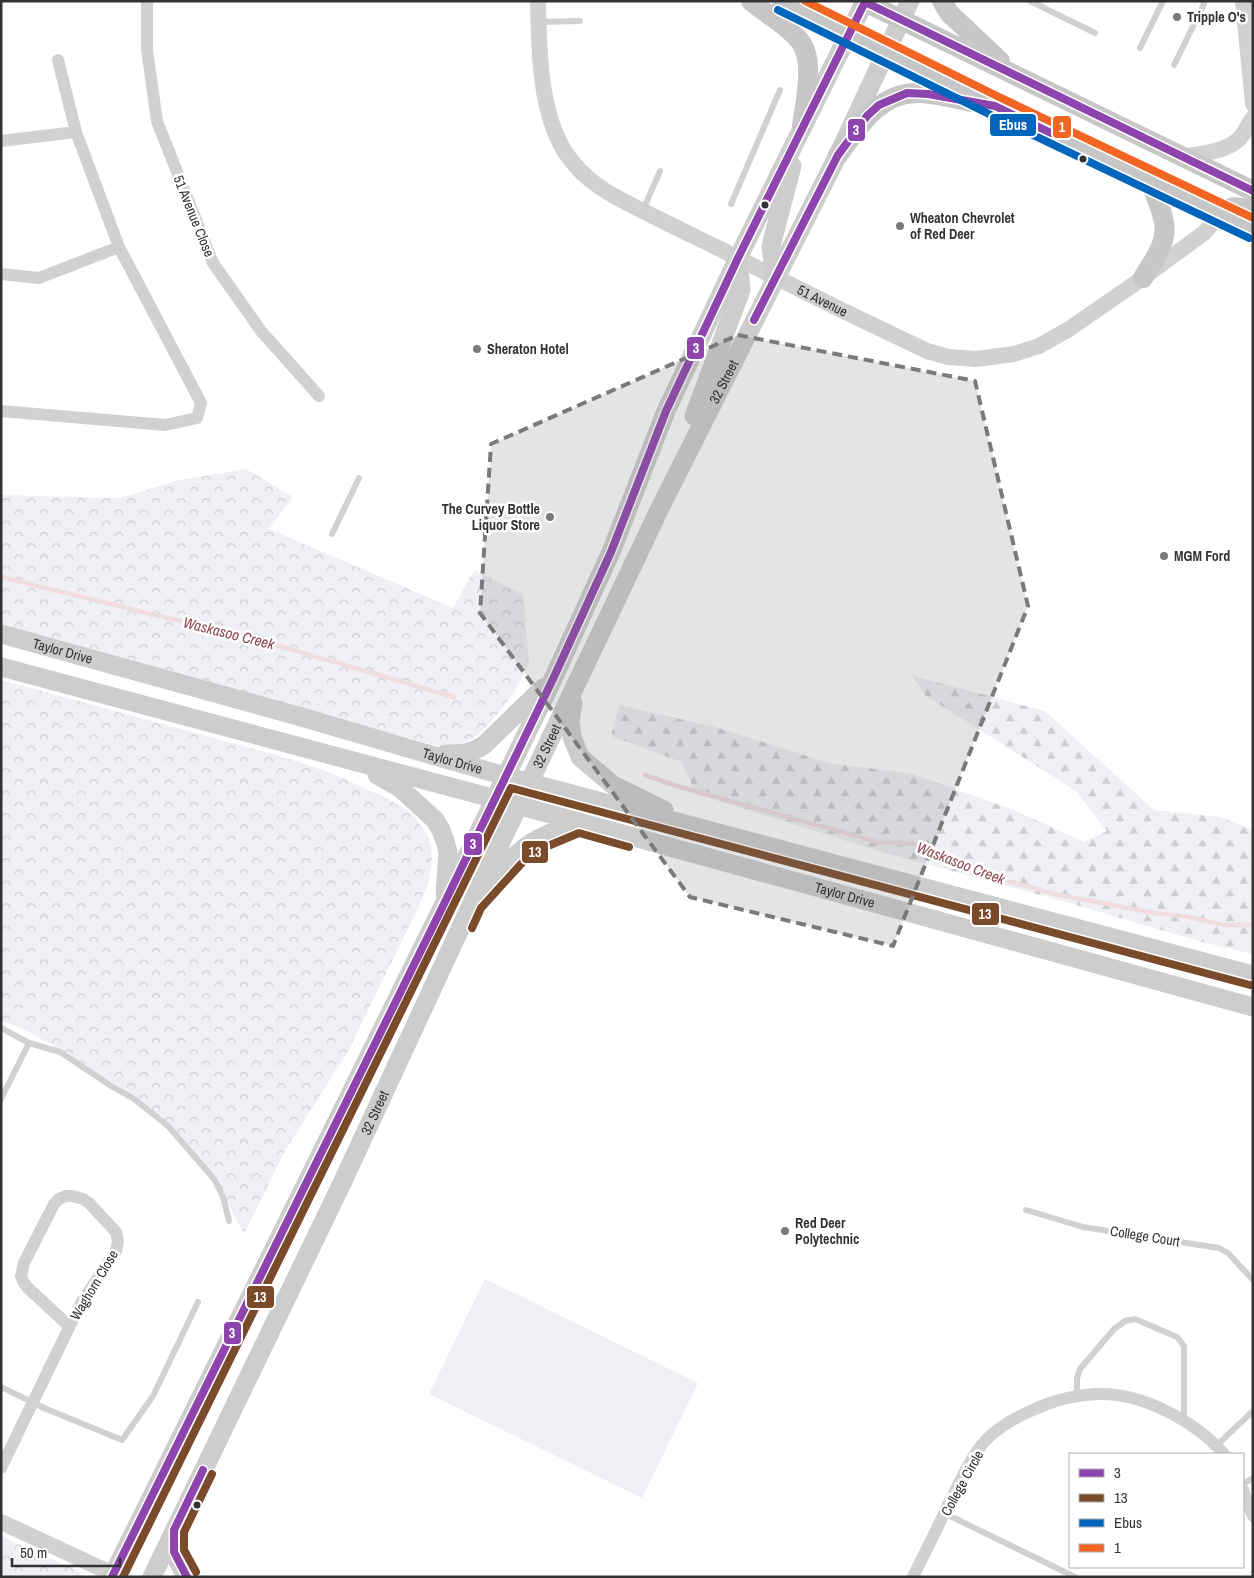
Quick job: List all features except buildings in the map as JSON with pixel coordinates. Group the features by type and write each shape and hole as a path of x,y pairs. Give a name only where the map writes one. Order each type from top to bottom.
{"main road":[{"path":"751,1 790,30 800,41 805,51 808,74 802,126 771,246 776,278"},
{"path":"782,1 848,35 1253,229"},
{"name":"32 Street","path":"152,1577 342,1182 661,506 838,155 910,1"},
{"path":"942,1 949,13 1016,76"},
{"path":"864,2 1253,191"},
{"name":"32 Street","path":"116,1576 506,776 611,552 666,411 738,258 864,2"},
{"path":"838,155 868,116 879,105 907,93 995,106"},
{"path":"1143,278 1160,248 1165,232 1162,212 1150,181"},
{"path":"1221,214 1234,206 1253,211"},
{"path":"661,506 741,290 738,258"},
{"name":"Taylor Drive","path":"1,634 506,776 1253,976"},
{"name":"Taylor Drive","path":"1,667 495,799 1253,1008"},
{"path":"421,752 464,754 474,751 484,745 552,679"},
{"path":"575,688 570,721 572,737 580,757 613,784 698,828"},
{"path":"354,762 400,788 435,820 446,842 448,852 447,884 443,906"},
{"path":"472,903 522,849 548,834 578,822"},
{"path":"174,1530 174,1552 187,1577"}],"street":[{"name":"51 Avenue Close","path":"147,1 147,50 158,121 213,263 261,331 319,396"},
{"name":"51 Avenue","path":"538,1 544,92 551,121 573,162 595,185 613,197 927,351 948,357 976,359 1014,354 1039,346 1069,329 1143,278 1204,233 1221,214"},
{"path":"1243,1 1253,104"},
{"path":"1,411 165,425 197,418 201,403 119,247 76,132 58,60"},
{"path":"1184,157 1216,151 1228,146 1239,139 1253,118"},
{"path":"1,141 76,132"},
{"path":"1,274 39,278 119,247"},
{"name":"Waghorn Close","path":"1,1468 69,1326 83,1299 113,1256 118,1241 116,1232 89,1203 84,1199 73,1196 66,1196 54,1204 22,1270 23,1281 27,1287 69,1326"},
{"name":"College Circle","path":"913,1577 961,1478 984,1443 1003,1426 1045,1405 1077,1396 1102,1394 1125,1397 1166,1411 1199,1430 1221,1450"},
{"path":"1244,1493 1253,1516"},
{"path":"1,1522 116,1576"}],"lane":[{"path":"1030,1 1095,33"},
{"path":"1044,8 1048,1"},
{"path":"1140,48 1163,1"},
{"path":"1174,65 1204,4 1203,1"},
{"path":"538,22 580,21"},
{"path":"731,204 780,90"},
{"path":"643,211 660,171"},
{"path":"332,534 359,478"},
{"path":"1,1028 29,1042 60,1052 134,1099 168,1126 214,1179 223,1197 229,1221"},
{"path":"1,1099 29,1042"},
{"name":"College Court","path":"1026,1210 1083,1227 1219,1248 1228,1253 1253,1280"},
{"path":"1,1387 33,1403 122,1440 153,1396 198,1302"},
{"path":"1077,1396 1077,1378 1080,1369 1114,1329 1125,1321 1135,1319 1177,1337 1184,1346 1184,1421"},
{"path":"1221,1450 1253,1411"},
{"path":"944,1513 1075,1577"}],"highlighted area":[{"path":"738,335 975,381 1028,606 893,946 690,897 480,613 491,444"}],"green space":[{"path":"246,469 293,497 269,529 453,608 474,570 523,594 529,664 513,694 491,722 476,737 459,744 442,747 1,630 1,495 120,498 179,480"},
{"path":"913,676 1045,711 1154,810 1220,817 1253,830 1253,954 1202,942 1066,902 886,853 696,794 682,762 611,736 619,705 715,727 829,763 912,774 1014,810 1084,842 1107,831 1076,791 925,695"},
{"path":"1,680 294,760 338,776 388,799 413,814 427,835 431,847 432,862 428,883 418,908 348,1051 285,1151 244,1234 216,1181 179,1139 119,1089 66,1053 20,1027 1,1021"},
{"path":"485,1279 698,1383 642,1498 429,1394"},
{"path":"1,1536 78,1571 82,1577 1,1577"}],"waterway":[{"name":"Waskasoo Creek","path":"1,577 269,643 454,697"},
{"name":"Waskasoo Creek","path":"645,775 680,787 881,843 910,843 986,875 1055,894 1154,913 1189,917 1224,925 1253,925"}],"transit line":[{"name":"1","path":"805,1 999,97 1253,218"},
{"name":"3","path":"112,1577 553,679 611,552 666,411 738,258 865,2 1253,191"},
{"name":"Ebus","path":"778,10 991,115 1249,238"},
{"name":"3","path":"754,320 838,155 867,116 879,105 907,93 928,94 995,106 1051,133"},
{"name":"13","path":"123,1577 511,788 1250,985"},
{"name":"13","path":"472,928 481,908 521,864 536,851 579,833 629,847"},
{"name":"3","path":"187,1577 174,1552 174,1530 203,1470"},
{"name":"13","path":"196,1572 184,1550 184,1532 212,1474"}],"place":[{"name":"Tripple O's","path":"1177,17"},
{"name":"Wheaton Chevrolet of Red Deer","path":"900,226"},
{"name":"Sheraton Hotel","path":"477,349"},
{"name":"The Curvey Bottle Liquor Store","path":"550,517"},
{"name":"MGM Ford","path":"1164,556"},
{"name":"Red Deer Polytechnic","path":"785,1231"}]}
